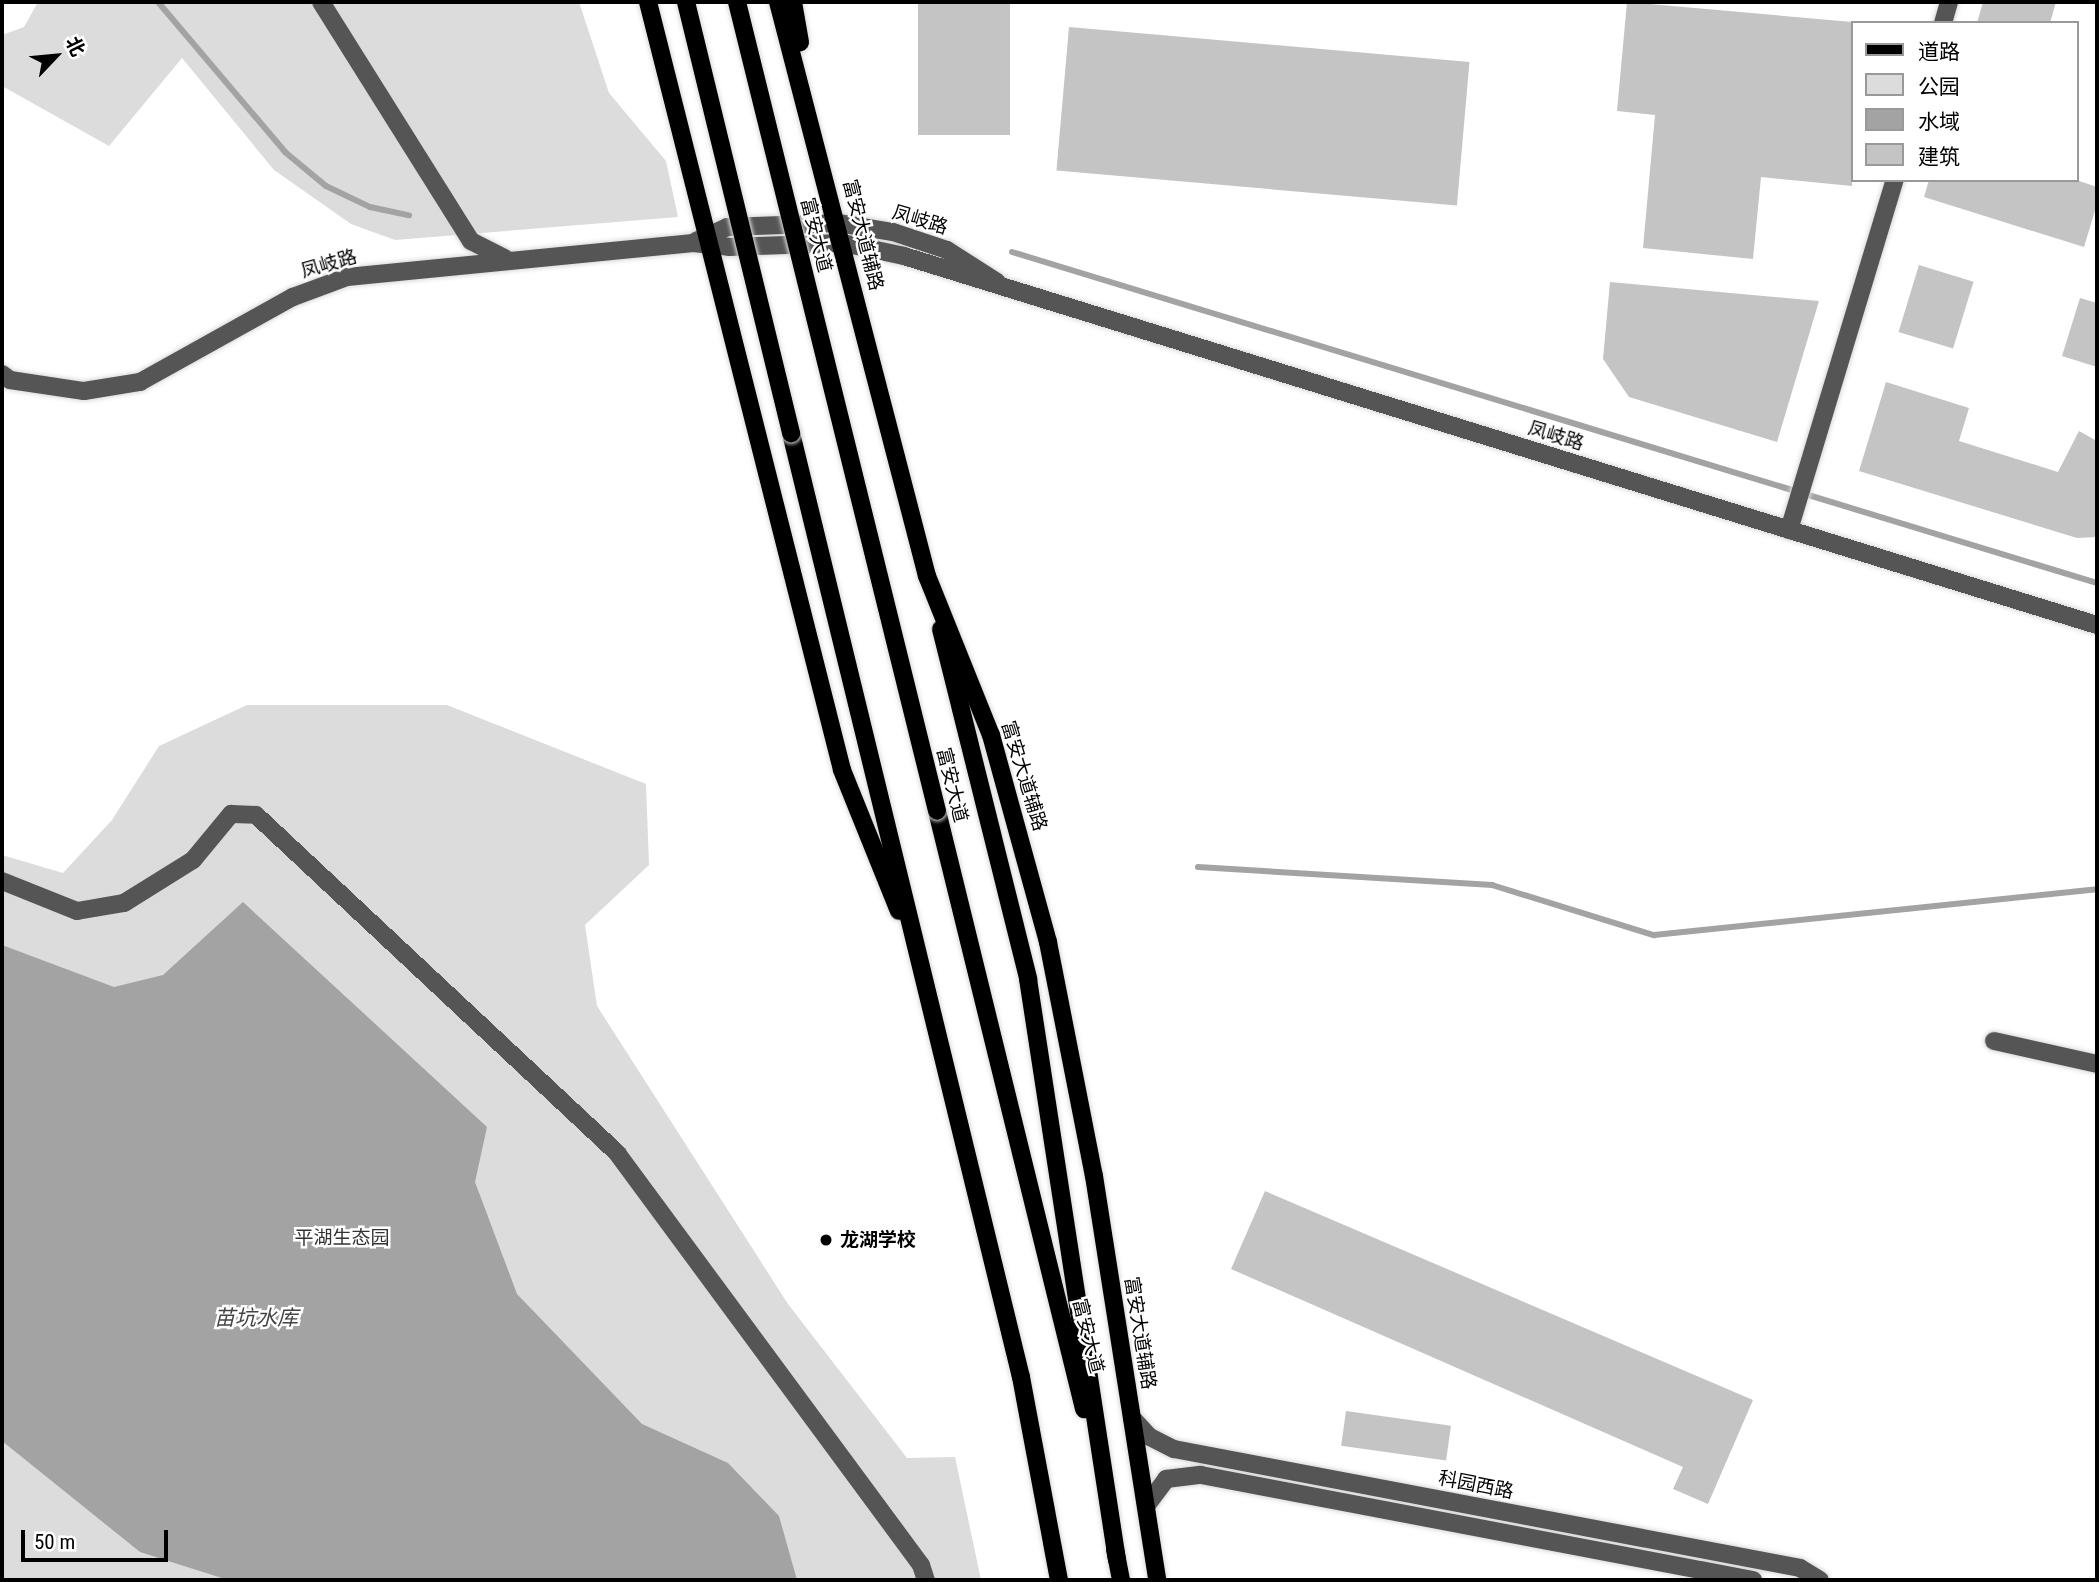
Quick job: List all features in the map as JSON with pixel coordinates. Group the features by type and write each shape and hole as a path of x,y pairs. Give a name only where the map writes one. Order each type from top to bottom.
{"main road":[{"path":"648,2 701,241 842,770 919,956"},
{"path":"686,2 1021,1377 1059,1580"},
{"name":"富安大道","path":"737,2 937,811 1121,1580"},
{"name":"富安大道辅路","path":"778,2 838,223 927,576 991,735 1048,943 1094,1176 1157,1580"},
{"path":"793,2 825,173"},
{"path":"927,576 1028,979 1117,1560"}],"street":[{"path":"321,2 471,241 505,258"},
{"path":"1943,21 1949,2"},
{"path":"1789,530 1894,182"},
{"name":"凤岐路","path":"701,241 727,227 838,223 893,232 955,253 1003,287"},
{"name":"凤岐路","path":"2,374 10,380 83,391 140,382 321,285 347,277 505,258 701,241 843,243 1003,287 2097,625"},
{"path":"2,881 77,911 124,903 193,860 231,814 256,815 617,1153 921,1565 926,1580"},
{"path":"1994,1041 2097,1065"},
{"name":"科园西路","path":"1132,1418 1150,1437 1174,1449 1800,1567 1820,1580"},
{"path":"1146,1506 1166,1479 1201,1475 1753,1580"}],"green space":[{"path":"38,2 579,2 609,93 666,161 678,217 395,240 351,224 274,170 182,58 109,146 2,86 2,35 24,27"},
{"name":"平湖生态园","path":"247,705 447,705 646,784 649,865 585,925 597,1006 788,1304 907,1458 955,1457 981,1580 2,1580 2,855 63,873 112,820 159,746"}],"water":[{"name":"苗坑水库","path":"243,902 487,1127 475,1182 517,1294 642,1424 728,1463 779,1516 797,1580 228,1580 140,1552 2,1441 2,945 114,987 163,975"}],"building":[{"path":"918,2 1010,2 1010,135 918,135"},
{"path":"1627,2 1850,22 1852,186 1761,177 1753,259 1643,248 1655,115 1617,111"},
{"path":"1983,2 2056,2 2051,21 1978,21"},
{"path":"1069,27 1469,62 1457,205 1056,170"},
{"path":"2078,181 2097,187 2097,204 2084,247 1924,197 1928,182"},
{"path":"1919,265 1974,282 1953,349 1899,332"},
{"path":"1610,282 1819,301 1777,442 1629,397 1603,359"},
{"path":"2080,298 2097,303 2097,367 2062,356"},
{"path":"1886,382 1969,408 1959,441 2058,472 2079,431 2097,441 2097,537 2077,538 1859,471"},
{"path":"1265,1191 1753,1400 1708,1504 1673,1489 1683,1467 1231,1269"},
{"path":"1346,1411 1451,1426 1446,1460 1341,1446"}],"waterway":[{"path":"158,2 285,152 326,186 370,207 409,215"},
{"path":"1012,252 2097,583"},
{"path":"1198,867 1492,885 1654,935 2097,889"}],"place":[{"name":"龙湖学校","path":"826,1240"}]}
